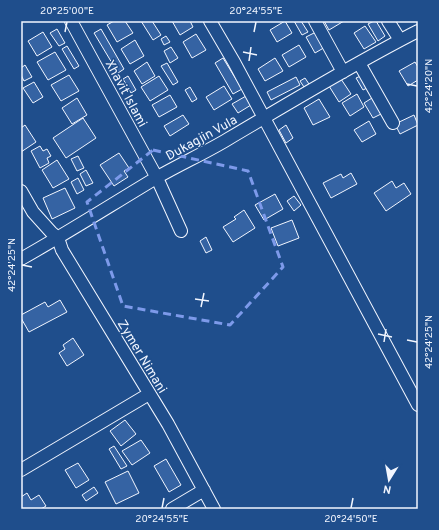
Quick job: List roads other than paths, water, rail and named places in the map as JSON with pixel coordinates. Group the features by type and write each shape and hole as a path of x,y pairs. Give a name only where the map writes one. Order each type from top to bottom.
{"street":[{"name":"Xhavit Islami","path":"71,21 157,178 181,231"},
{"path":"210,21 418,405"},
{"path":"315,21 343,72"},
{"path":"388,21 400,40"},
{"name":"Dukagjin Vula","path":"58,238 157,178 263,117 418,31"},
{"path":"359,63 393,123"},
{"name":"Zymer Nimani","path":"21,191 33,212 58,238 62,250 168,424 214,509"},
{"path":"21,259 58,238"},
{"path":"21,470 149,394"},
{"path":"172,509 204,490"}]}
